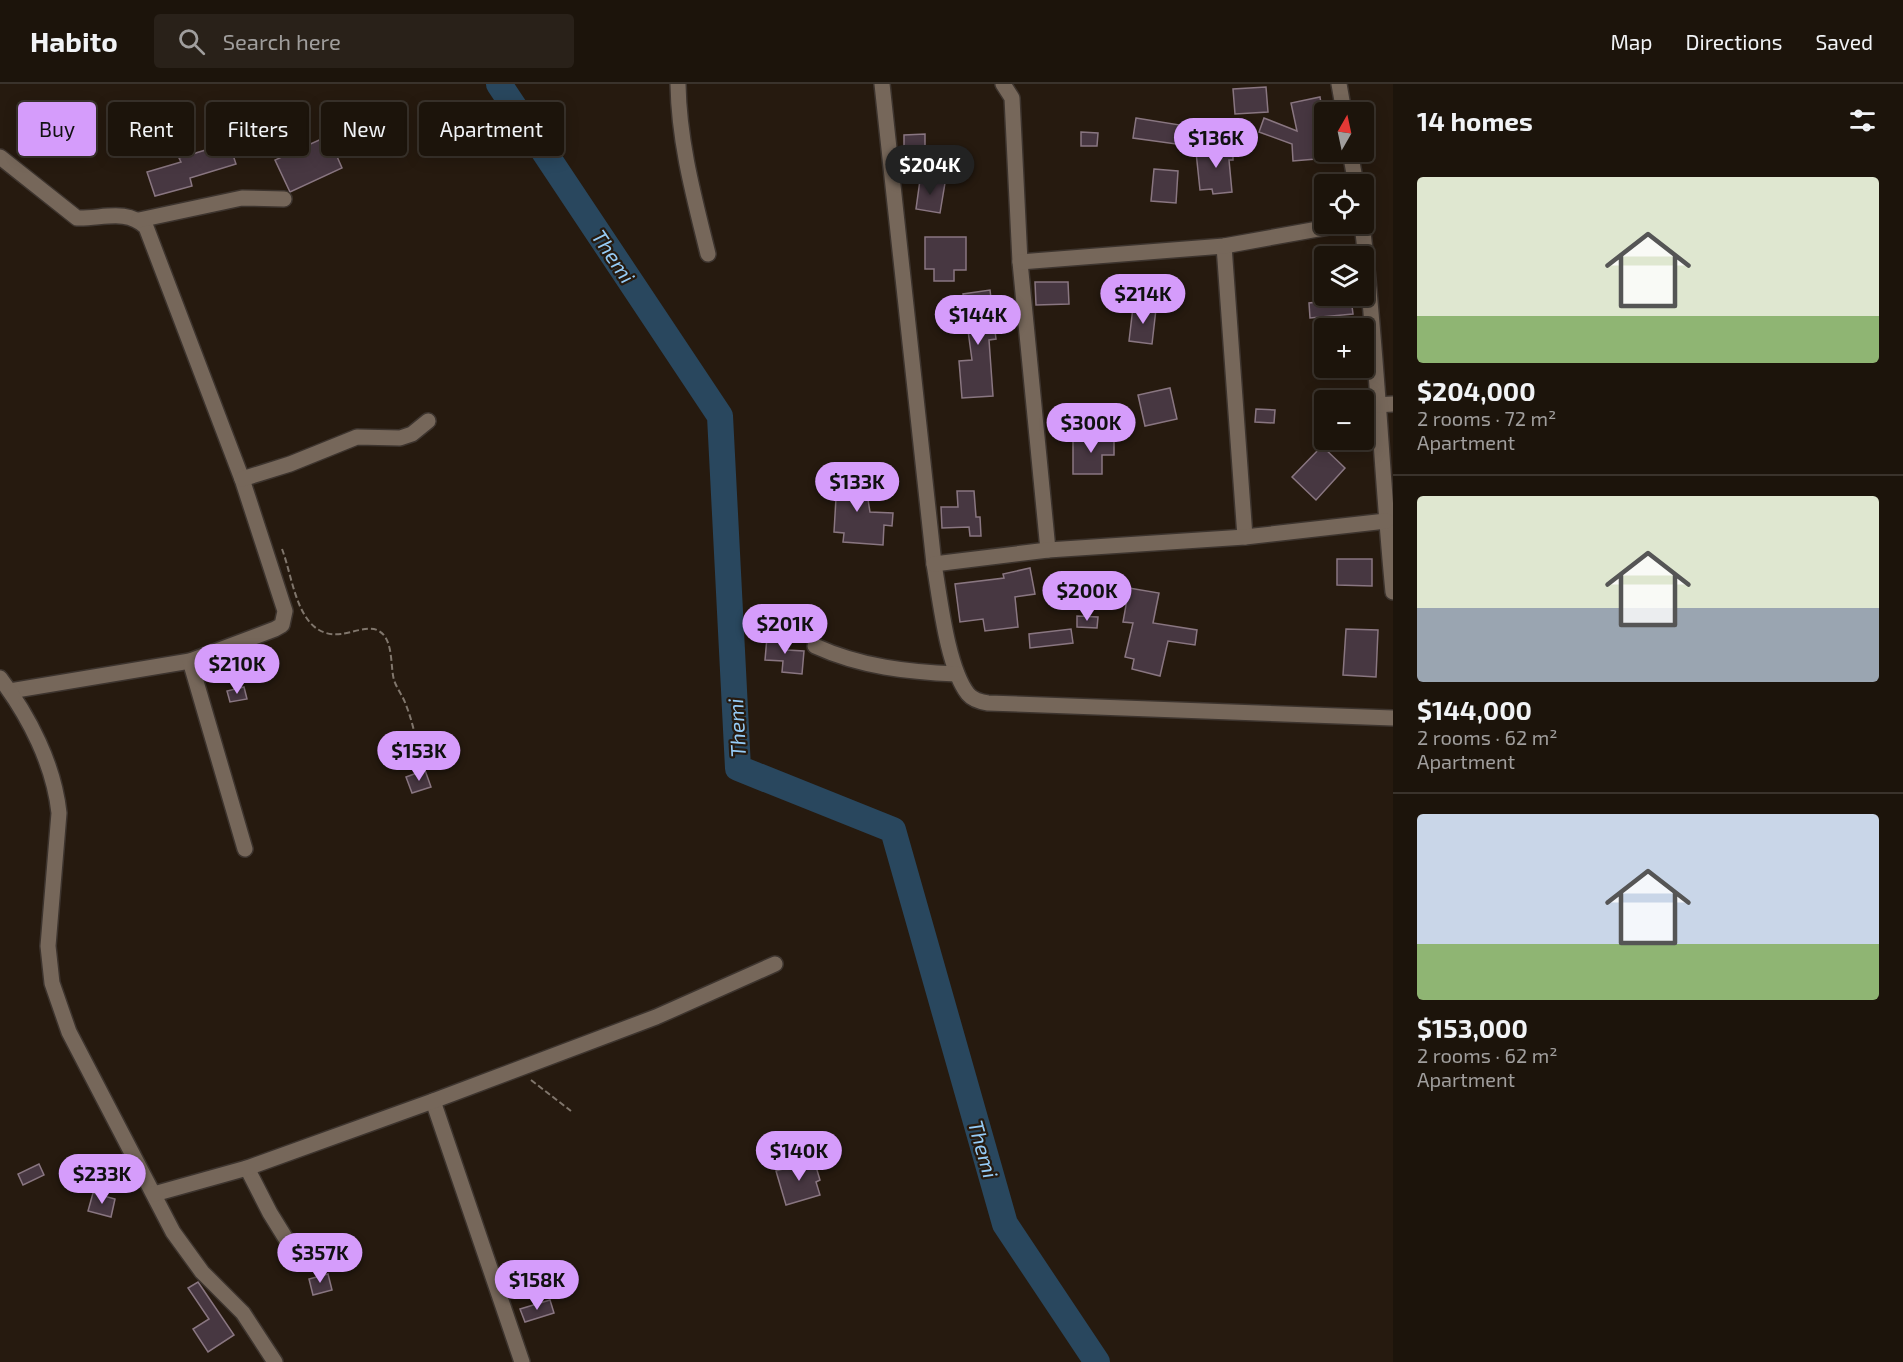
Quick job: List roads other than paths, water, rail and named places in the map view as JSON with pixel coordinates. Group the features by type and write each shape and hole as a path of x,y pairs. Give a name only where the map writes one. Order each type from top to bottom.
{"street":[{"path":"678,84 679,119 684,155 708,254"},
{"path":"882,84 934,564 947,637 957,674 968,694 977,701 988,703 1393,718"},
{"path":"1003,84 1014,91 1020,262 1048,549"},
{"path":"1340,84 1343,102"},
{"path":"0,157 77,218 119,214 140,220 242,198 284,199"},
{"path":"10,691 190,661 259,637 282,625 285,611 242,479 146,227 140,220"},
{"path":"1020,262 1224,246 1314,230"},
{"path":"1363,234 1372,306 1376,405 1393,592"},
{"path":"1224,246 1245,537"},
{"path":"1376,405 1393,404"},
{"path":"242,479 290,464 357,436 399,438 412,434 428,421"},
{"path":"934,564 1048,549 1245,537 1386,521"},
{"path":"815,646 840,657 905,672 957,674"},
{"path":"190,661 245,849"},
{"path":"0,678 35,735 54,778 59,813 48,946 52,984 69,1032 173,1232 202,1272 243,1313 275,1362"},
{"path":"154,1194 248,1168 433,1101 656,1017 775,964"},
{"path":"433,1101 522,1362"},
{"path":"248,1168 270,1213 296,1255"}],"waterway":[{"name":"Themi","path":"499,84 720,416 738,768 893,830 1005,1224 1097,1362"}]}
